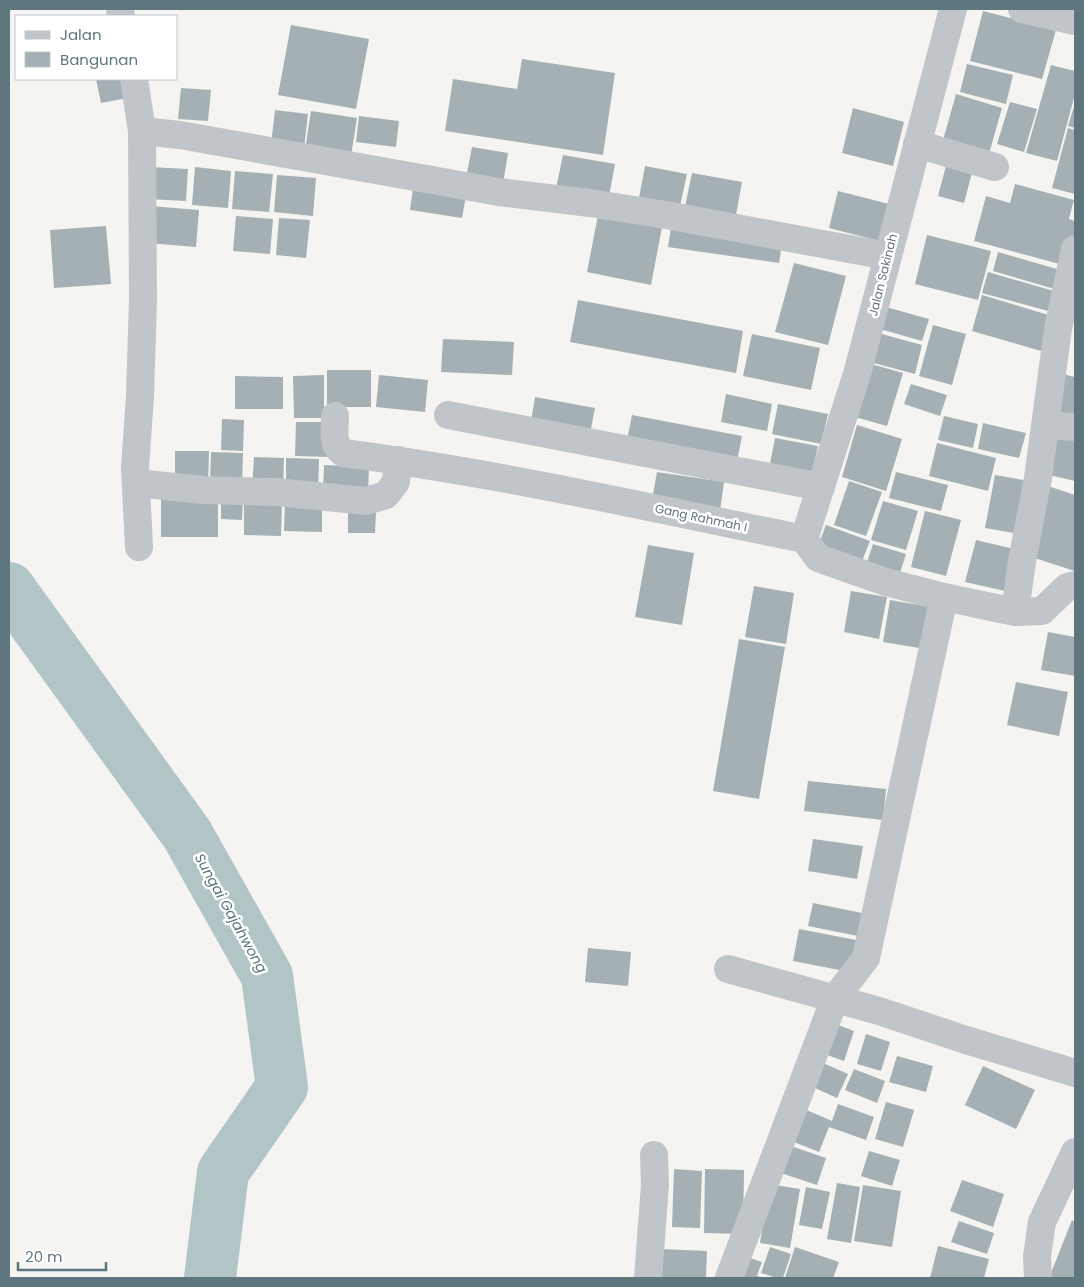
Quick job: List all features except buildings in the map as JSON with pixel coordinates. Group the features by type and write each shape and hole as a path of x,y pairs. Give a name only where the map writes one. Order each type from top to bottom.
{"street":[{"name":"Jalan Sakinah","path":"804,539 857,374 953,9"},
{"path":"1022,9 1075,20"},
{"path":"134,80 142,131 143,300 140,396 135,468 139,547"},
{"path":"142,131 190,137 499,192 590,203 672,216 887,256"},
{"path":"917,144 996,167"},
{"path":"1015,612 1022,561 1038,478 1058,329 1075,249"},
{"path":"448,415 821,487"},
{"name":"Gang Rahmah I","path":"335,416 334,438 336,447 342,453 398,460 569,491 804,539"},
{"path":"1045,425 1075,427"},
{"path":"136,483 204,490 276,492 366,501 386,495 391,489 396,482 398,460"},
{"path":"804,539 818,558 886,582 944,598 1015,612 1042,611 1067,587 1075,584"},
{"path":"729,1278 834,998 866,958 944,598"},
{"path":"728,969 879,1011 1075,1073"},
{"path":"1038,1278 1037,1256 1042,1222 1075,1152"},
{"path":"648,1278 655,1185 654,1154"}],"waterway":[{"name":"Sungai Gajahwong","path":"9,588 187,834 267,976 282,1087 223,1172 210,1278"}]}
